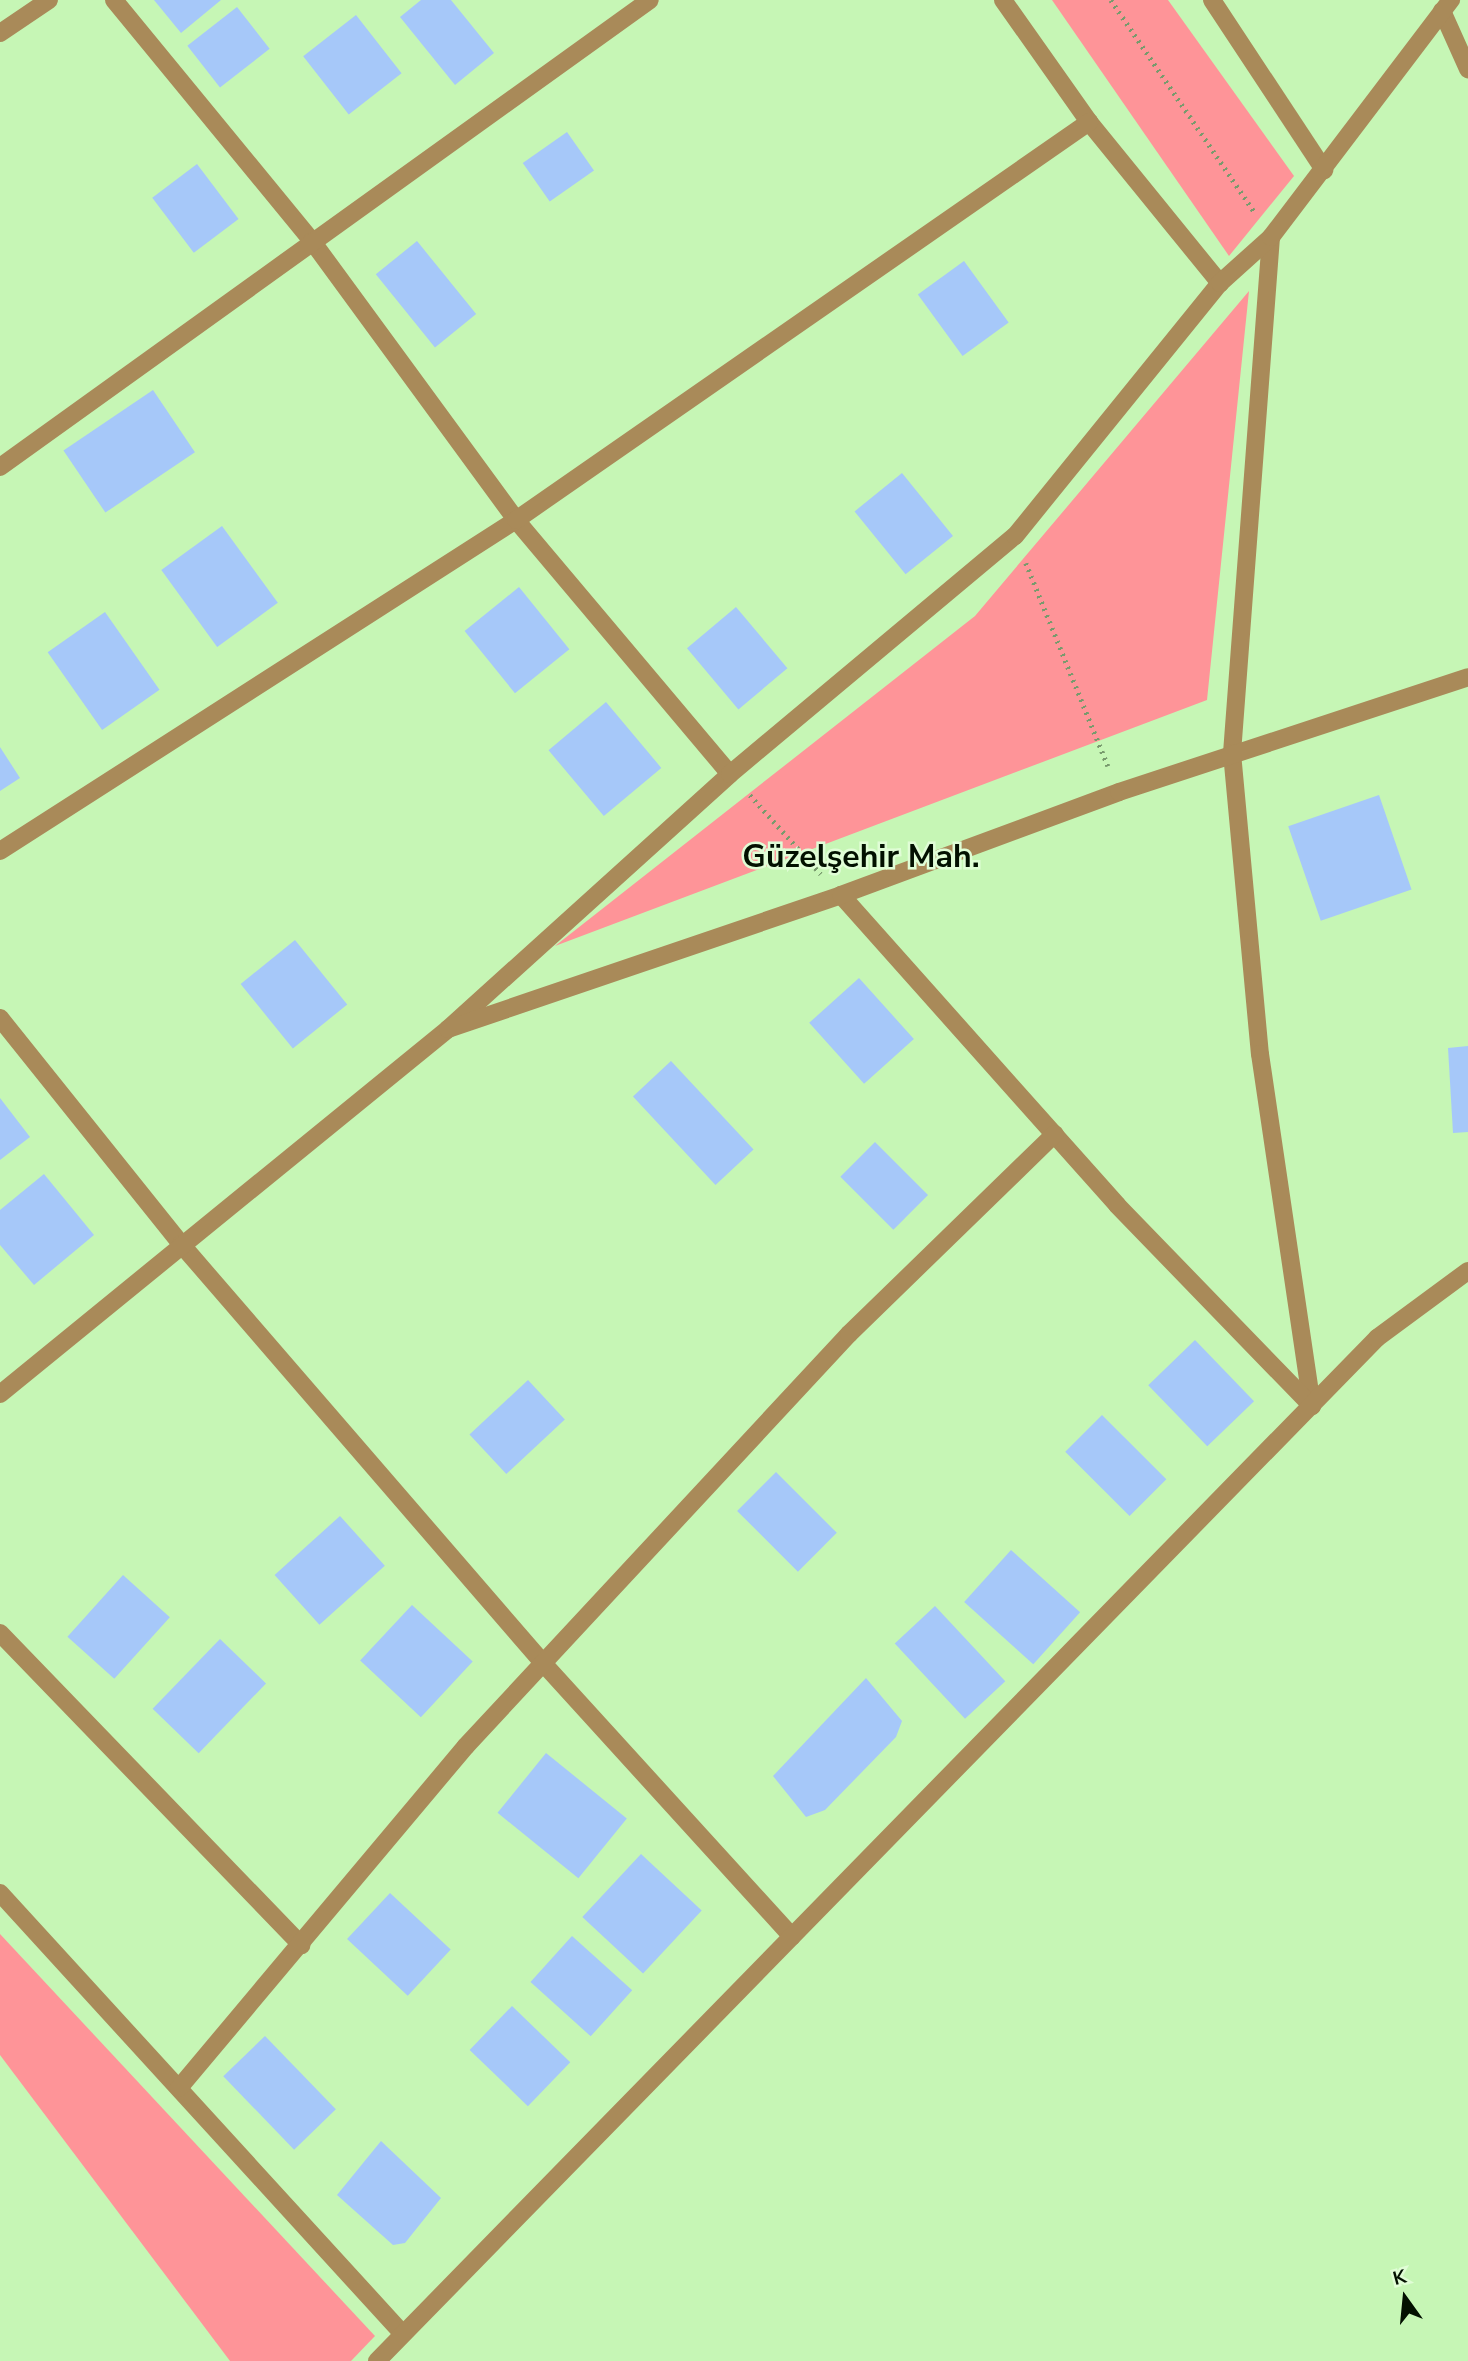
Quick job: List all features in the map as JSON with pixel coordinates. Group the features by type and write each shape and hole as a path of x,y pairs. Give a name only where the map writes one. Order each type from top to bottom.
{"street":[{"path":"0,33 49,0"},
{"path":"114,0 312,242 516,520 730,774"},
{"path":"0,467 650,0"},
{"path":"1003,0 1089,122 1220,283"},
{"path":"1213,0 1324,170"},
{"path":"0,1394 448,1029 730,774 1015,536 1220,283 1272,237 1446,6"},
{"path":"1446,6 1468,69"},
{"path":"0,851 516,520 1089,122"},
{"path":"1272,237 1232,753 1260,1054 1312,1406"},
{"path":"448,1029 841,895 1232,753 1468,677"},
{"path":"841,895 1055,1134 1312,1406"},
{"path":"0,1018 181,1244 543,1663 792,1937"},
{"path":"179,2088 543,1663 849,1334 1055,1134"},
{"path":"377,2361 1377,1338 1468,1271"},
{"path":"0,1633 301,1945"},
{"path":"0,1893 403,2334"}],"path":[{"path":"1111,0 1272,237"},
{"path":"1015,536 1119,792"},
{"path":"730,774 841,895"}],"shaded area":[{"path":"1052,0 1168,0 1294,176 1229,256"},
{"path":"1249,291 1207,700 555,946 975,616"},
{"path":"0,1934 375,2336 351,2361 230,2361 0,2055"}],"building":[{"path":"154,0 221,0 181,33"},
{"path":"421,0 451,0 494,53 455,85 400,17"},
{"path":"237,7 270,49 220,88 187,46"},
{"path":"356,15 402,73 349,115 303,56"},
{"path":"567,132 594,171 550,201 523,163"},
{"path":"197,164 239,219 194,253 152,198"},
{"path":"417,241 476,314 435,347 376,274"},
{"path":"964,261 1009,322 963,356 918,295"},
{"path":"153,390 195,452 105,513 63,450"},
{"path":"902,473 953,536 906,574 855,511"},
{"path":"222,526 278,603 217,647 161,570"},
{"path":"519,587 569,649 515,693 465,631"},
{"path":"736,607 787,668 738,709 687,648"},
{"path":"105,612 159,690 102,730 48,652"},
{"path":"606,702 661,768 604,816 549,750"},
{"path":"0,747 20,778 0,791"},
{"path":"1379,795 1412,890 1321,921 1288,826"},
{"path":"295,940 347,1005 293,1049 241,984"},
{"path":"859,978 914,1039 864,1084 809,1023"},
{"path":"1468,1046 1468,1132 1453,1133 1448,1048"},
{"path":"671,1061 754,1149 715,1185 633,1096"},
{"path":"0,1098 30,1137 0,1160"},
{"path":"875,1142 928,1195 893,1230 840,1177"},
{"path":"44,1174 94,1235 34,1285 0,1245 0,1210"},
{"path":"1195,1340 1254,1401 1207,1446 1148,1385"},
{"path":"528,1380 565,1419 506,1474 469,1435"},
{"path":"1102,1415 1166,1479 1130,1516 1065,1452"},
{"path":"776,1472 837,1533 798,1572 737,1511"},
{"path":"340,1516 385,1566 319,1625 275,1575"},
{"path":"1011,1550 1080,1612 1033,1664 964,1602"},
{"path":"123,1575 170,1617 114,1679 67,1637"},
{"path":"412,1605 473,1662 421,1717 360,1661"},
{"path":"935,1606 1005,1681 965,1719 895,1644"},
{"path":"220,1639 266,1683 199,1753 153,1709"},
{"path":"866,1678 902,1721 896,1737 825,1810 806,1817 773,1776"},
{"path":"546,1753 627,1818 578,1878 498,1813"},
{"path":"641,1854 702,1911 643,1974 582,1917"},
{"path":"390,1893 451,1950 408,1996 347,1939"},
{"path":"572,1936 632,1990 591,2036 531,1982"},
{"path":"512,2006 570,2062 528,2106 470,2050"},
{"path":"265,2036 336,2109 294,2150 223,2076"},
{"path":"381,2141 441,2198 405,2243 393,2245 337,2195"}],"district":[{"name":"Güzelşehir Mah.","path":"861,857"}]}
